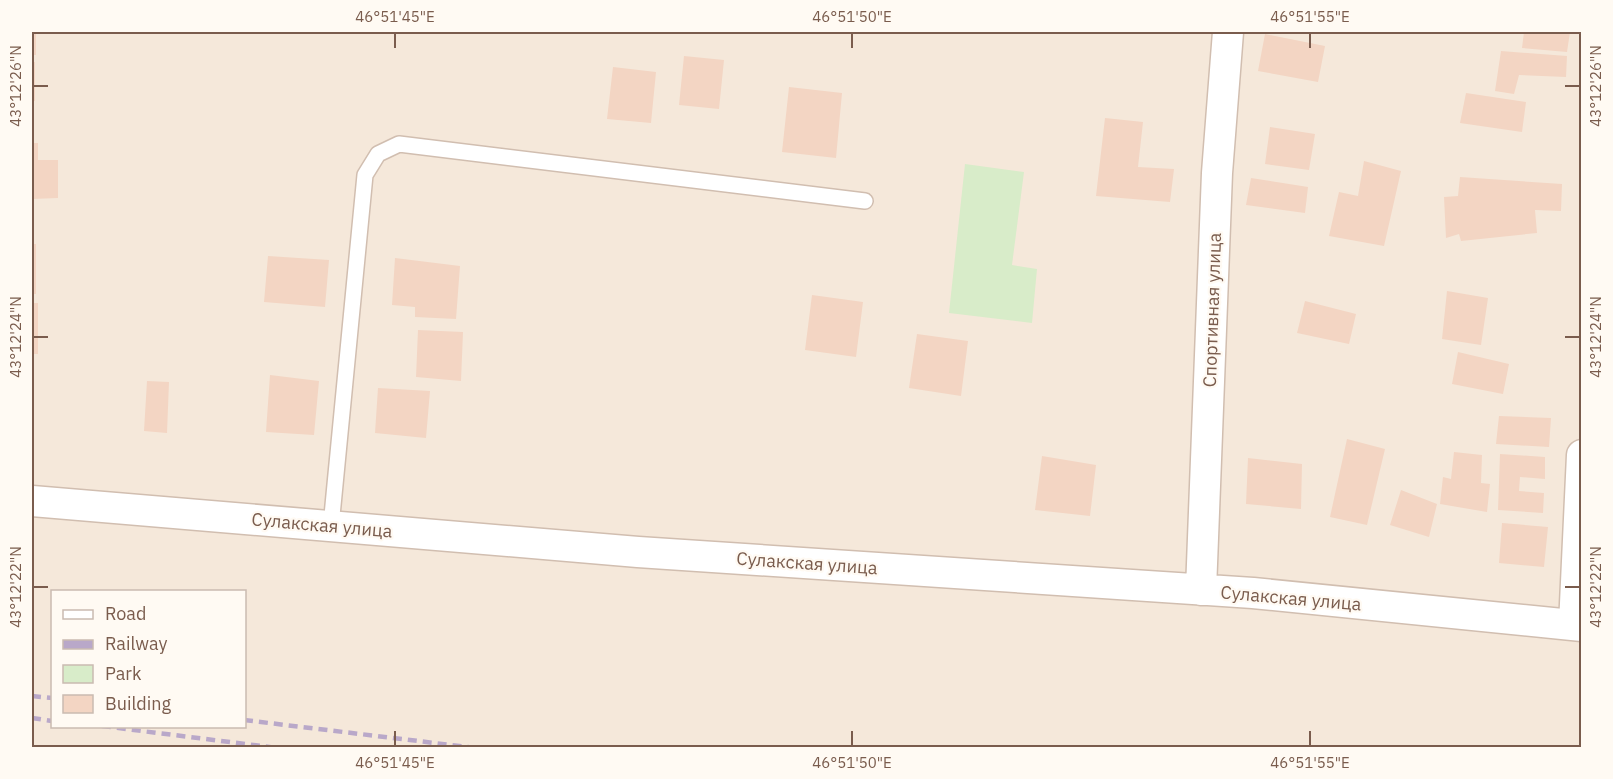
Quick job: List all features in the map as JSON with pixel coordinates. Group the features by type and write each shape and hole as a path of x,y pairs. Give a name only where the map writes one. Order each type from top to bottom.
{"street":[{"name":"Спортивная улица","path":"1201,590 1217,185 1228,32"},
{"path":"1578,626 1581,455"},
{"name":"Сулакская улица","path":"32,501 638,552 1201,590 1578,626"}],"lane":[{"path":"331,526 365,175 378,154 399,144 866,201"}],"shaded area":[{"path":"32,32 1581,32 1581,747 32,747"}],"green space":[{"path":"965,164 1024,172 1012,265 1037,269 1032,323 949,313"}],"building":[{"path":"32,32 36,32 36,55 32,55"},
{"path":"1524,32 1570,32 1567,52 1522,48"},
{"path":"1265,34 1325,46 1318,82 1258,71"},
{"path":"1501,51 1567,56 1566,77 1519,75 1514,94 1495,91"},
{"path":"684,56 724,60 719,109 679,105"},
{"path":"32,62 35,62 35,101 32,101"},
{"path":"613,67 656,72 651,123 607,119"},
{"path":"789,87 842,93 836,158 782,152"},
{"path":"1466,93 1526,102 1522,132 1460,123"},
{"path":"1105,118 1143,122 1138,167 1174,169 1170,202 1096,196"},
{"path":"1270,127 1315,134 1309,170 1265,164"},
{"path":"32,143 38,143 38,160 58,160 58,198 32,199"},
{"path":"1364,161 1401,171 1384,246 1329,236 1339,192 1358,196"},
{"path":"1460,177 1562,184 1561,211 1535,210 1537,233 1461,241 1459,234 1446,238 1444,197 1458,196"},
{"path":"1251,178 1308,187 1305,213 1246,205"},
{"path":"32,244 36,244 36,294 32,294"},
{"path":"268,256 329,260 325,307 264,302"},
{"path":"395,258 460,266 456,319 415,317 415,307 392,305"},
{"path":"1447,291 1488,298 1481,345 1442,339"},
{"path":"812,295 863,302 856,357 805,350"},
{"path":"1305,301 1356,314 1349,344 1297,333"},
{"path":"32,303 38,303 38,354 32,354"},
{"path":"418,330 463,332 461,381 416,377"},
{"path":"917,334 968,341 961,396 909,388"},
{"path":"1458,352 1509,364 1503,394 1452,384"},
{"path":"270,375 319,381 314,435 266,432"},
{"path":"147,381 169,382 167,433 144,431"},
{"path":"378,388 430,391 426,438 375,433"},
{"path":"1499,416 1551,418 1549,447 1496,444"},
{"path":"1347,439 1385,449 1367,525 1330,517"},
{"path":"1454,452 1482,455 1481,483 1490,484 1487,512 1440,504 1443,477 1451,479"},
{"path":"1500,454 1545,457 1545,479 1520,477 1519,491 1544,493 1543,513 1498,510"},
{"path":"1042,456 1096,465 1090,516 1035,510"},
{"path":"1248,458 1302,464 1301,509 1246,504"},
{"path":"1401,490 1437,504 1429,537 1390,525"},
{"path":"1502,523 1548,527 1544,567 1499,563"}],"railway":[{"path":"32,696 51,698"},
{"path":"32,718 51,721"},
{"path":"246,720 476,748"},
{"path":"118,728 277,748"}]}
